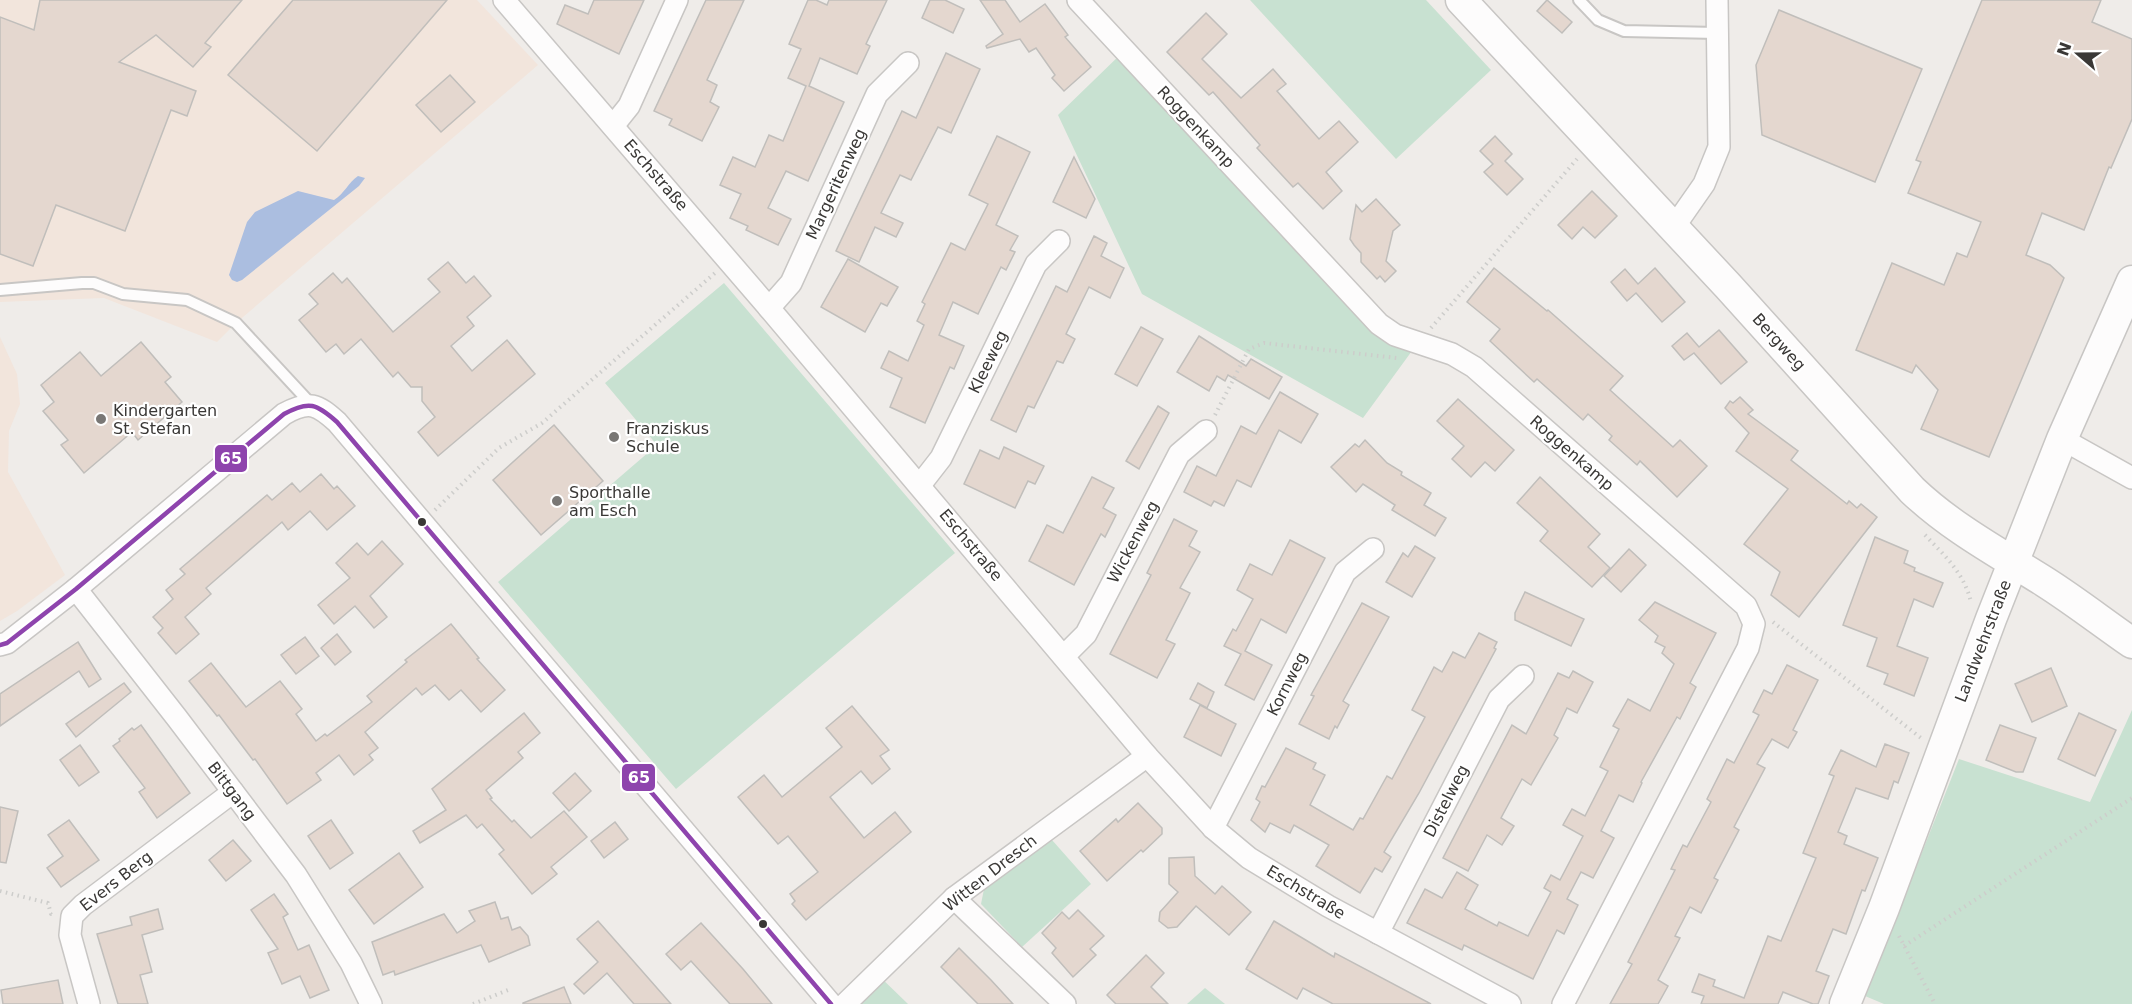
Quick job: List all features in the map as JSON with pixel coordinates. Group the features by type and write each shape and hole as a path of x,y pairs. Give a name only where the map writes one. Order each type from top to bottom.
{"main road":[{"name":"Bergweg","path":"1461,0 1674,227 1912,490 1934,511 1966,534 2014,563 2132,643"},
{"name":"Landwehrstraße","path":"1845,1004 1884,908 1991,619 2062,439 2132,281"}],"street":[{"name":"Eschstraße","path":"504,0 920,485 1147,756 1213,828 1249,858 1328,906 1510,1004"},
{"path":"614,126 629,106 677,0"},
{"name":"Roggenkamp","path":"1078,0 1380,324 1395,335 1452,354 1474,367 1746,606 1754,624"},
{"path":"1674,227 1704,184 1719,147 1717,0"},
{"name":"Margeritenweg","path":"769,308 791,283 877,94 908,63"},
{"name":"Kleeweg","path":"920,485 941,458 1036,264 1059,241"},
{"path":"0,645 7,643 76,589 284,414 298,406 312,405 324,410 337,422 831,1004"},
{"name":"Wickenweg","path":"1064,656 1086,634 1179,454 1206,431"},
{"path":"2062,439 2132,478"},
{"name":"Kornweg","path":"1213,828 1345,572 1373,549"},
{"name":"Bittgang","path":"76,589 296,875 351,963 371,1004"},
{"path":"1563,1004 1748,648 1754,624"},
{"name":"Distelweg","path":"1378,933 1499,699 1523,676"},
{"name":"Witten Dresch","path":"845,1004 954,898 1147,756"},
{"name":"Evers Berg","path":"89,1004 70,935 72,916 233,792"},
{"path":"954,898 1065,1004"}],"lane":[{"path":"1579,0 1598,20 1624,31 1717,33"},
{"path":"0,290 81,282 123,294 187,300 236,323 312,405"}],"path":[{"path":"1206,431 1249,349 1264,343 1400,359 1417,344 1594,141"},
{"path":"421,522 499,448 542,423 729,261"},
{"path":"1950,560 1963,578 1971,601 1971,612 1991,619"},
{"path":"1754,624 1772,621 1941,753"},
{"path":"1904,946 2132,798"},
{"path":"0,891 48,903 51,914 72,916"},
{"path":"1884,908 1935,1004"},
{"path":"473,1004 508,990"}],"shaded area":[{"path":"0,0 477,0 538,65 236,323 217,342 104,298 0,302"},
{"path":"0,337 17,374 20,404 9,431 8,472 65,575 0,621"}],"green space":[{"path":"1250,0 1426,0 1491,70 1396,159"},
{"path":"1125,50 1379,324 1417,344 1363,418 1142,294 1058,115"},
{"path":"724,283 955,553 676,789 498,582 657,445 605,383"},
{"path":"2132,710 2132,1004 1884,1004 1865,996 1959,759 2090,802"},
{"path":"1052,840 1091,884 1022,947 981,904 984,889"},
{"path":"876,973 908,1004 845,1004"},
{"path":"1205,988 1225,1004 1187,1004"}],"water":[{"path":"358,176 365,178 359,186 242,280 237,282 232,280 229,275 247,222 255,212 298,191 334,200"}],"building":[{"path":"40,0 242,0 205,43 211,47 193,67 156,35 119,62 196,91 187,116 171,110 125,231 56,205 33,266 0,254 0,17 34,30"},
{"path":"293,0 447,0 317,151 228,75"},
{"path":"594,0 644,0 619,54 557,24 565,5 588,14"},
{"path":"706,0 744,0 707,80 717,85 710,102 719,107 702,141 669,125 672,119 654,111"},
{"path":"808,0 816,0 827,5 829,0 887,0 866,44 870,46 857,74 820,58 809,86 844,102 808,181 786,171 768,208 791,219 778,245 746,230 748,226 730,218 741,194 720,185 733,157 755,167 769,135 783,141 806,86 788,78 801,49 789,44"},
{"path":"930,0 945,0 964,9 953,33 922,18"},
{"path":"980,0 1005,0 1020,22 1045,4 1068,35 1065,37 1091,67 1064,91 1052,78 1055,75 1036,48 1029,52 1020,39 987,48 986,46 1003,34"},
{"path":"1547,0 1572,22 1562,33 1537,11"},
{"path":"1982,0 2101,0 2092,22 2132,39 2132,119 2111,168 2109,167 2084,230 2042,213 2026,255 2050,265 2064,278 1989,457 1921,429 1938,390 1916,365 1912,373 1856,350 1892,263 1944,285 1957,253 1967,257 1981,222 1908,193 1921,162 1916,160"},
{"path":"1779,10 1922,69 1875,182 1762,135 1756,65"},
{"path":"1206,13 1227,34 1202,59 1241,98 1273,69 1286,84 1277,91 1319,139 1339,121 1358,142 1326,172 1342,191 1323,209 1298,183 1293,187 1257,148 1260,145 1213,92 1209,95 1167,52"},
{"path":"946,53 980,69 951,133 938,127 911,180 900,175 881,213 903,223 896,237 875,227 859,262 836,251 902,111 916,118"},
{"path":"450,75 475,102 441,132 416,105"},
{"path":"997,136 1030,152 996,225 1018,236 1010,250 1015,252 1006,270 1001,267 978,314 953,302 939,335 964,346 954,369 950,367 925,423 890,407 902,378 881,368 889,351 908,361 924,325 917,321 925,304 922,302 951,243 965,250 988,204 969,195"},
{"path":"1495,136 1512,154 1505,161 1523,179 1507,195 1484,172 1493,164 1480,151"},
{"path":"1074,157 1095,199 1086,218 1053,202"},
{"path":"1592,191 1617,216 1595,238 1583,227 1572,239 1558,225"},
{"path":"1376,199 1400,225 1393,231 1386,261 1396,271 1385,282 1380,276 1377,279 1361,262 1361,253 1350,239 1356,205 1362,212"},
{"path":"1094,236 1107,243 1101,256 1124,268 1110,298 1089,287 1066,334 1075,339 1063,363 1057,361 1034,408 1028,406 1016,432 991,420 1056,286 1067,292"},
{"path":"848,259 898,287 887,306 881,303 865,332 821,307"},
{"path":"448,262 466,283 474,276 491,296 467,317 474,326 451,346 472,371 507,340 535,374 438,456 418,432 435,417 422,401 422,387 411,387 398,372 393,377 361,339 344,354 336,344 326,352 299,320 318,304 309,294 333,273 342,283 347,278 393,332 440,292 428,279"},
{"path":"1494,268 1548,310 1623,376 1610,390 1673,447 1680,440 1707,466 1677,497 1640,461 1637,465 1609,440 1612,436 1588,414 1583,420 1537,379 1534,382 1490,341 1500,329 1467,302"},
{"path":"1655,268 1685,302 1662,322 1636,293 1627,301 1611,282 1625,269 1638,284"},
{"path":"1141,327 1163,339 1137,386 1115,374"},
{"path":"1719,330 1747,362 1721,384 1694,353 1684,360 1672,346 1687,333 1699,347"},
{"path":"1199,336 1246,366 1251,359 1282,377 1269,399 1228,375 1225,381 1217,376 1209,391 1177,372"},
{"path":"141,342 171,377 165,382 182,402 138,440 132,432 84,473 61,445 68,440 43,411 54,402 41,385 80,352 101,376"},
{"path":"1280,392 1318,414 1301,443 1279,430 1251,487 1237,480 1224,506 1214,501 1211,506 1184,492 1197,466 1216,476 1241,426 1256,434"},
{"path":"1740,397 1753,410 1748,414 1798,451 1791,460 1847,504 1849,501 1857,508 1861,504 1877,517 1799,617 1771,595 1780,572 1744,544 1788,489 1736,451 1749,433 1725,408 1730,401 1733,403"},
{"path":"1458,399 1514,450 1495,471 1485,462 1471,477 1452,459 1464,446 1437,421"},
{"path":"1158,406 1169,413 1139,469 1126,461"},
{"path":"554,425 603,481 541,535 493,480"},
{"path":"1365,440 1387,463 1402,472 1401,475 1431,493 1424,505 1446,518 1435,536 1392,510 1395,505 1363,484 1356,492 1331,467 1355,444 1359,447"},
{"path":"1004,447 1044,466 1035,484 1028,481 1015,508 964,484 980,450 999,459"},
{"path":"321,474 334,489 337,486 355,506 327,530 310,511 288,530 282,522 206,588 211,594 185,617 199,634 176,654 158,633 163,628 153,617 173,599 166,590 185,574 180,569 267,495 272,500 292,483 300,492"},
{"path":"1092,477 1114,488 1103,508 1116,515 1105,537 1101,534 1074,585 1029,561 1047,525 1063,533"},
{"path":"1540,477 1600,534 1588,547 1610,568 1592,587 1540,541 1548,531 1517,503"},
{"path":"1174,519 1197,531 1189,546 1200,552 1180,588 1190,593 1166,640 1175,644 1157,678 1110,654 1151,575 1147,573"},
{"path":"1875,537 1908,551 1904,563 1915,568 1914,571 1943,583 1933,607 1914,599 1897,646 1928,658 1914,696 1884,684 1888,674 1867,666 1877,638 1843,625"},
{"path":"1290,540 1325,558 1286,633 1261,619 1245,651 1272,665 1254,700 1225,685 1241,654 1224,646 1233,629 1236,631 1253,599 1237,590 1250,564 1272,575"},
{"path":"382,541 403,564 370,596 387,617 374,628 355,606 334,624 318,605 350,578 336,563 357,543 368,555"},
{"path":"1415,546 1435,558 1412,597 1386,582 1403,553 1408,557"},
{"path":"1629,549 1646,565 1621,592 1604,576"},
{"path":"1525,592 1584,619 1571,646 1515,620 1515,613"},
{"path":"1655,602 1716,633 1690,683 1696,687 1680,719 1677,717 1641,782 1633,802 1619,795 1601,831 1614,838 1593,878 1581,872 1567,899 1578,905 1564,934 1557,930 1533,979 1464,945 1462,950 1407,923 1425,889 1442,898 1457,872 1478,885 1465,909 1497,926 1499,922 1528,936 1551,892 1544,888 1551,875 1560,880 1583,836 1563,825 1572,809 1585,816 1608,771 1600,767 1619,729 1613,726 1628,699 1650,711 1674,664 1662,653 1665,647 1655,642 1658,636 1639,620"},
{"path":"1362,603 1389,617 1343,701 1349,705 1329,739 1299,724 1314,696 1311,695"},
{"path":"451,624 479,658 477,659 505,690 481,712 461,690 449,700 435,685 422,695 416,688 365,732 378,748 369,755 373,760 354,775 339,755 316,773 321,780 287,804 255,759 253,760 219,715 217,716 189,681 211,663 246,707 280,681 302,709 296,714 316,741 325,734 327,736 372,702 367,696 407,662 405,660"},
{"path":"1479,633 1497,642 1494,648 1496,649 1419,793 1384,852 1391,857 1382,872 1375,868 1360,893 1316,866 1329,845 1294,825 1290,833 1270,823 1265,832 1251,820 1260,802 1256,799 1262,786 1265,787 1286,748 1316,763 1313,769 1325,775 1310,805 1353,830 1360,818 1363,819 1387,776 1392,779 1425,717 1412,710 1434,667 1442,672 1453,652 1465,658"},
{"path":"337,634 351,652 335,665 321,648"},
{"path":"305,637 319,656 296,674 281,655"},
{"path":"78,642 101,679 89,687 79,671 0,726 0,694"},
{"path":"1787,665 1818,680 1793,730 1797,732 1788,748 1772,739 1757,764 1765,768 1734,827 1739,830 1714,878 1718,880 1701,913 1690,907 1675,936 1680,938 1658,980 1668,986 1658,1004 1610,1004 1632,964 1628,962 1675,870 1671,869 1683,845 1687,847 1711,802 1707,799 1727,759 1734,763 1759,715 1753,712 1764,690 1772,694"},
{"path":"2051,668 2067,706 2032,722 2015,684"},
{"path":"1573,671 1593,682 1577,713 1567,708 1554,735 1558,738 1531,785 1522,779 1501,818 1514,826 1502,845 1487,835 1468,871 1443,858 1512,725 1526,734 1558,673 1569,678"},
{"path":"124,683 131,692 76,737 66,724"},
{"path":"1198,683 1214,692 1207,708 1190,699"},
{"path":"1200,705 1236,724 1221,756 1184,737"},
{"path":"852,706 889,750 880,756 890,769 872,784 861,771 830,797 864,838 895,812 911,832 806,920 792,904 795,901 790,894 818,872 788,836 778,844 738,797 764,775 782,797 842,747 826,728"},
{"path":"524,713 540,733 518,752 523,758 486,790 492,798 490,799 531,838 564,811 587,837 551,867 557,874 532,894 499,854 504,850 482,824 477,828 466,815 420,843 413,831 446,810 432,789"},
{"path":"2079,713 2116,730 2095,776 2058,759"},
{"path":"141,725 190,793 157,818 139,792 145,788 113,746 132,728 134,730"},
{"path":"2000,725 2036,738 2023,772 2016,772 1986,760"},
{"path":"1885,744 1909,753 1898,783 1894,781 1888,799 1856,788 1838,832 1847,836 1844,844 1878,858 1865,891 1862,890 1846,934 1833,929 1816,971 1829,976 1818,1004 1783,992 1778,1004 1701,1004 1704,996 1692,992 1699,974 1715,980 1713,986 1744,998 1768,936 1781,941 1816,858 1803,853 1834,776 1829,774 1841,750 1876,767"},
{"path":"80,745 99,772 79,786 60,760"},
{"path":"575,773 591,791 569,811 553,793"},
{"path":"1138,803 1162,828 1162,834 1107,881 1080,851 1116,819 1118,822"},
{"path":"0,807 18,811 6,863 0,862"},
{"path":"69,820 99,860 61,887 47,868 63,856 48,835"},
{"path":"331,820 353,853 330,869 308,836"},
{"path":"615,822 628,839 604,858 591,841"},
{"path":"233,840 251,861 226,881 209,860"},
{"path":"399,853 423,887 374,924 349,890"},
{"path":"1194,857 1195,876 1215,894 1222,886 1251,912 1229,935 1196,906 1177,927 1168,928 1159,921 1160,912 1178,892 1169,884 1169,858"},
{"path":"274,894 288,914 283,917 298,950 309,945 329,990 310,998 300,976 282,984 268,953 278,949 251,910"},
{"path":"495,902 501,919 508,917 512,930 520,927 528,936 530,945 489,962 481,945 395,975 394,971 383,975 372,942 444,914 457,933 475,921 469,911"},
{"path":"158,909 163,929 142,935 152,972 140,975 148,1004 118,1004 97,934 132,925 130,917"},
{"path":"1078,910 1104,936 1090,949 1096,955 1073,977 1052,953 1056,948 1042,933 1062,912 1069,919"},
{"path":"598,921 671,1004 634,1004 607,973 584,994 574,984 598,962 577,939"},
{"path":"1274,921 1334,957 1335,953 1431,1004 1333,1004 1303,988 1297,999 1246,969"},
{"path":"701,923 772,1004 730,1004 691,961 681,970 666,954"},
{"path":"959,948 1013,1004 978,1004 941,967"},
{"path":"1146,955 1164,973 1151,987 1168,1004 1116,1004 1107,995"},
{"path":"58,980 63,1004 3,1004 1,990"},
{"path":"564,987 571,1004 523,1004 523,1003"}],"transit line":[{"name":"65","path":"0,645 7,643 76,589 284,414 300,407 318,408 337,422 831,1004"}],"place":[{"name":"Kindergarten St. Stefan","path":"101,419"},
{"name":"Franziskus Schule","path":"614,437"},
{"name":"Sporthalle am Esch","path":"557,501"}]}
